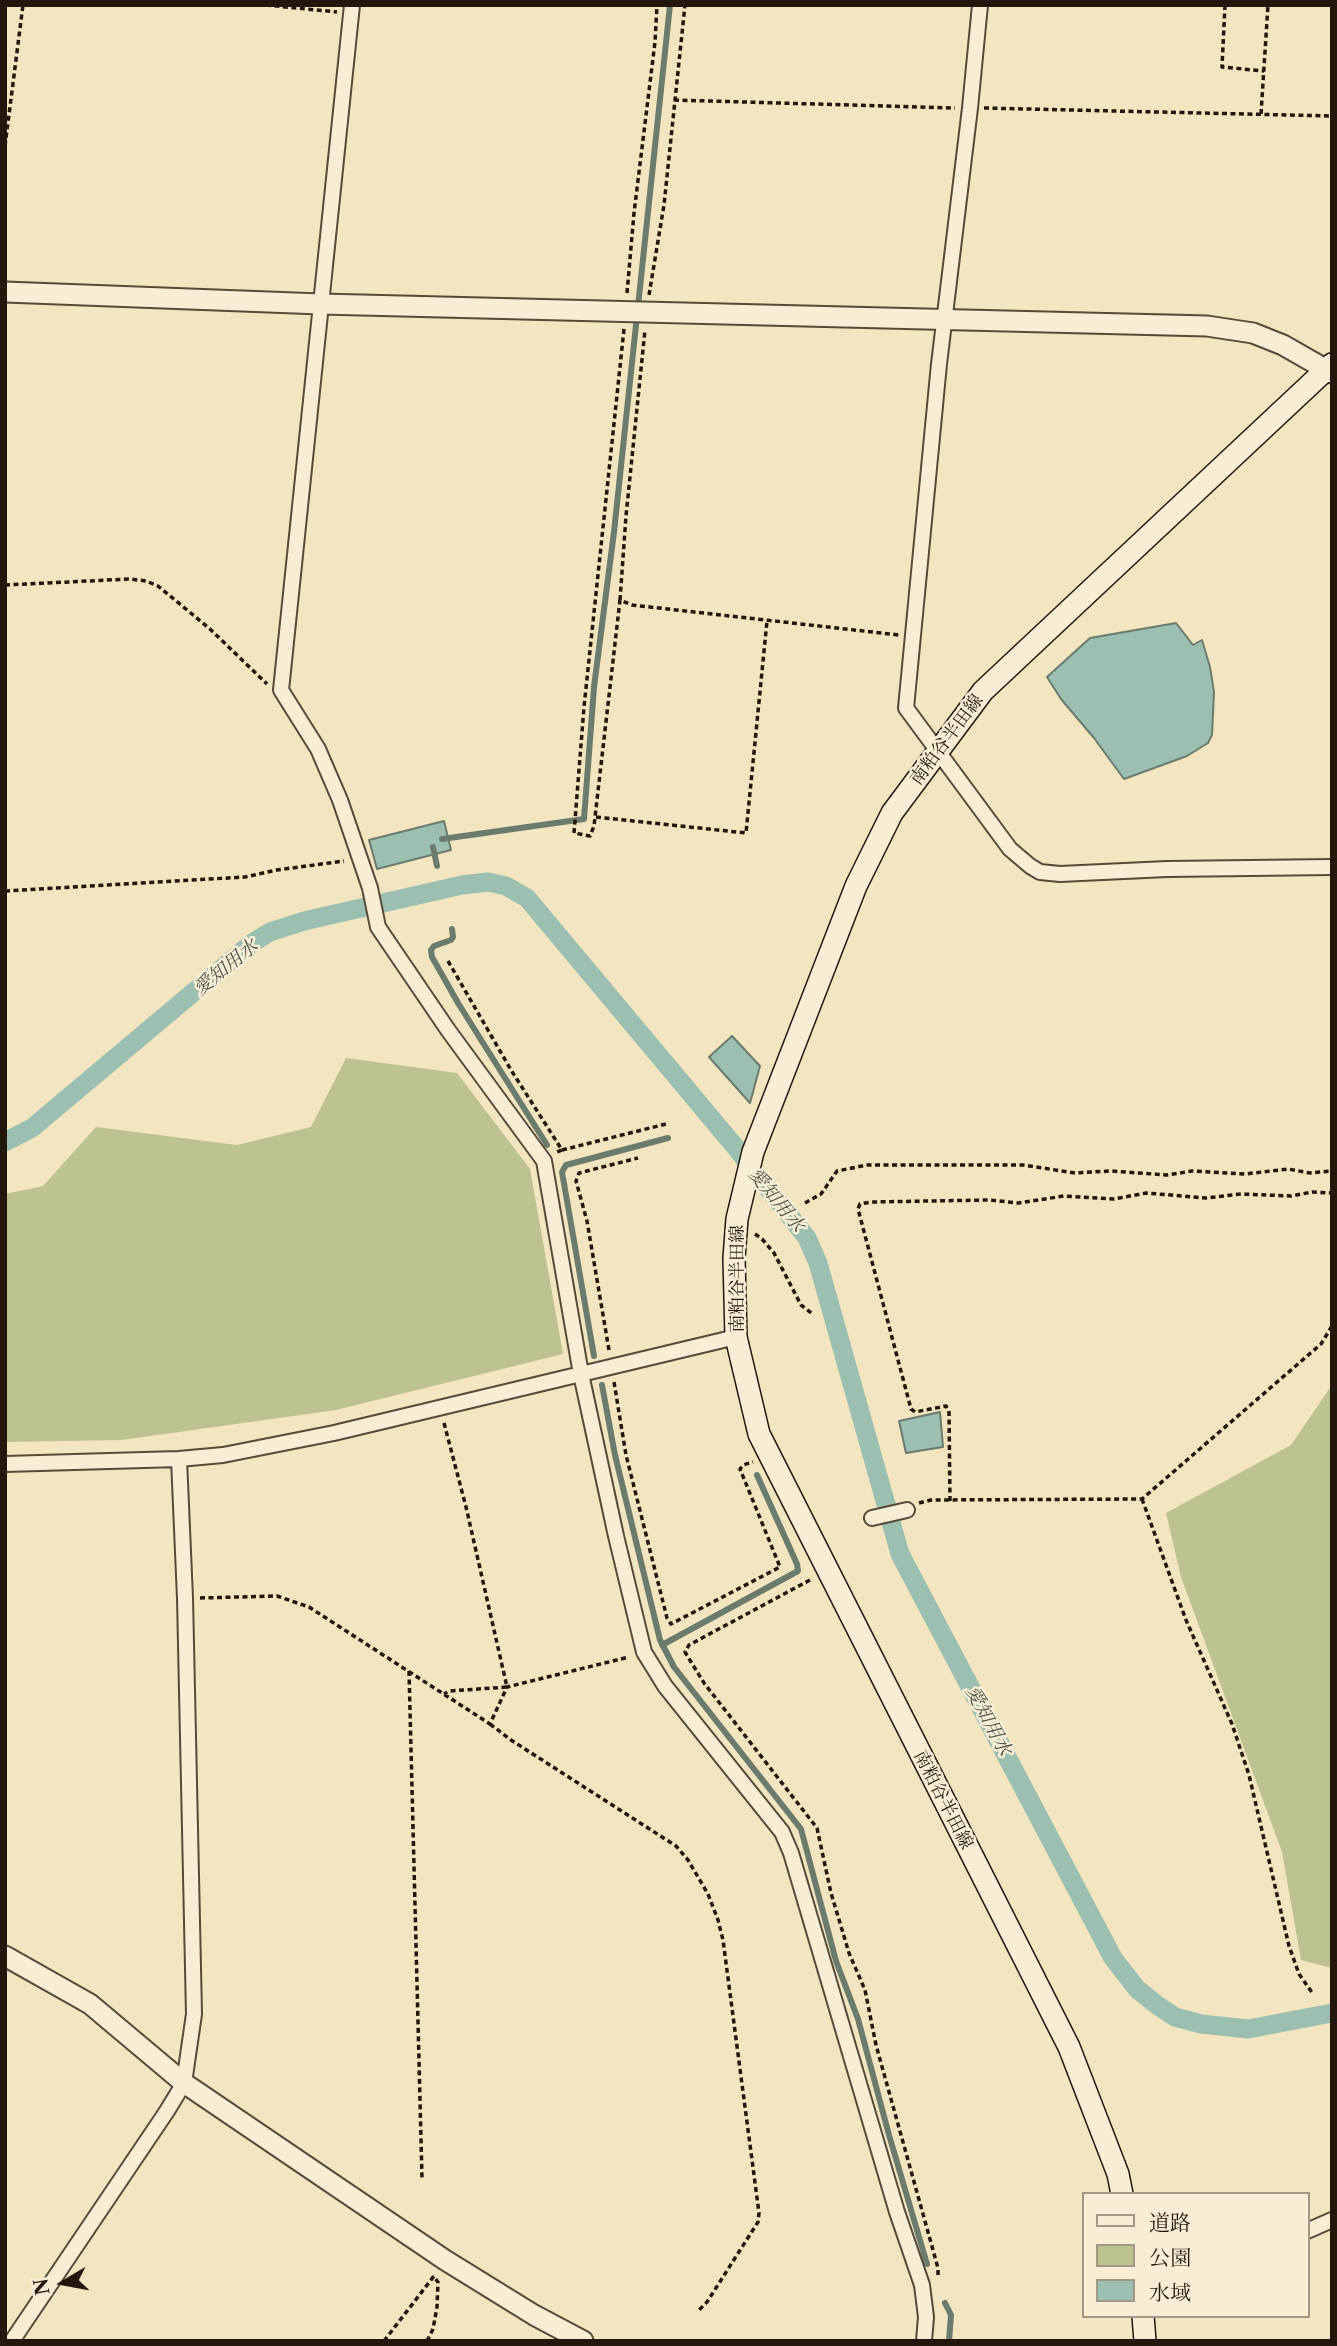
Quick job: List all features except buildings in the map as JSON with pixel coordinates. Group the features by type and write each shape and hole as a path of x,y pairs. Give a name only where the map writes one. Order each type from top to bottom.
{"main road":[{"name":"南粕谷半田線","path":"1122,2192 1118,2174 1069,2047 759,1434 736,1337 736,1232 753,1152 856,886 892,813 983,691 1329,368"},
{"path":"1143,2318 1145,2341"}],"street":[{"path":"980,5 939,363 906,708 1010,849 1040,872 1060,874 1167,869 1332,867"},
{"path":"352,9 281,690 318,749 340,800 370,888 378,927 448,1030 544,1161 582,1374 616,1536 645,1653 665,1686 782,1832 791,1853 897,2212 922,2285 926,2317 925,2341"},
{"path":"5,292 321,304 1207,326 1253,333 1329,368"},
{"path":"5,1464 179,1459 223,1455 334,1433 736,1337"},
{"path":"12,2341 184,2083 194,2014 185,1598 179,1459"},
{"path":"872,1518 907,1510"},
{"path":"5,1956 90,2004 184,2083 445,2260 534,2315 583,2341"},
{"path":"1309,2230 1332,2220"}],"path":[{"path":"5,146 23,5"},
{"path":"266,5 352,9"},
{"path":"657,5 634,213 633,311 583,720 574,833 590,836 595,817 620,600 632,605 911,636"},
{"path":"1225,5 1222,67 1264,71"},
{"path":"1261,114 1268,5"},
{"path":"674,100 864,107 1332,116"},
{"path":"5,584 130,579 146,581 158,586 210,629 269,687 281,690"},
{"path":"595,817 746,833 767,621"},
{"path":"5,891 245,877 340,862 359,856"},
{"path":"448,961 504,1058 562,1150"},
{"path":"541,1157 666,1124"},
{"path":"638,1158 579,1173 576,1181 587,1221 626,1455 667,1618 671,1624 780,1567 740,1469 743,1465 769,1455"},
{"path":"805,1203 821,1194 837,1171 867,1165 1023,1164 1075,1174 1111,1171 1167,1175 1192,1171 1245,1174 1288,1169 1310,1173 1332,1171"},
{"path":"950,1501 949,1411 946,1406 915,1412 911,1409 858,1209 860,1204 990,1200 1018,1203 1064,1196 1114,1199 1146,1193 1206,1198 1241,1194 1291,1196 1332,1192"},
{"path":"736,1232 754,1234 762,1239 774,1253 801,1306 814,1315"},
{"path":"907,1510 922,1502 1142,1499 1321,1345 1332,1326"},
{"path":"440,1408 466,1507 507,1687 490,1724"},
{"path":"1142,1499 1186,1620 1232,1724 1249,1775 1289,1945 1299,1974 1313,1994"},
{"path":"827,1572 689,1645 685,1652 704,1683 817,1828 831,1893 849,1954 864,1990 876,2045 938,2268 938,2275 922,2285"},
{"path":"185,1598 277,1597 309,1606 676,1846 688,1860 708,1894 723,1940 759,2213 758,2222 707,2302 699,2309"},
{"path":"444,1694 450,1691 507,1687 645,1653"},
{"path":"409,1671 422,2178"},
{"path":"384,2341 445,2260"},
{"path":"427,2341 433,2329 437,2307 438,2282 433,2276"}],"green space":[{"path":"346,1058 457,1073 530,1169 563,1354 336,1410 122,1440 5,1442 5,1194 43,1186 96,1127 237,1145 311,1127"},
{"path":"1332,1385 1332,1968 1301,1960 1282,1852 1181,1577 1166,1513 1291,1445"}],"water":[{"path":"1176,623 1193,645 1202,640 1214,692 1212,735 1208,743 1187,756 1124,779 1047,677 1090,638"},
{"path":"444,821 451,850 377,869 369,840"},
{"path":"732,1036 760,1066 750,1103 709,1057"},
{"path":"940,1412 943,1447 906,1453 899,1421"}],"waterway":[{"path":"442,839 584,819 594,687 614,532 670,5"},
{"path":"433,847 437,866"},
{"name":"愛知用水","path":"5,1142 32,1128 252,943 270,932 304,921 462,885 488,882 506,886 527,898 737,1149 807,1238 818,1263 900,1554 1113,1958 1137,1989 1157,2005 1175,2017 1201,2024 1248,2029 1332,2013"},
{"path":"452,929 451,940 434,946 431,950 432,957 547,1145"},
{"path":"594,1356 562,1172 566,1165 668,1138"},
{"path":"602,1385 615,1455 660,1640 674,1667 801,1829 836,1961 858,2019 927,2264"},
{"path":"662,1645 798,1571 757,1475"},
{"path":"945,2303 951,2315 949,2341"}]}
